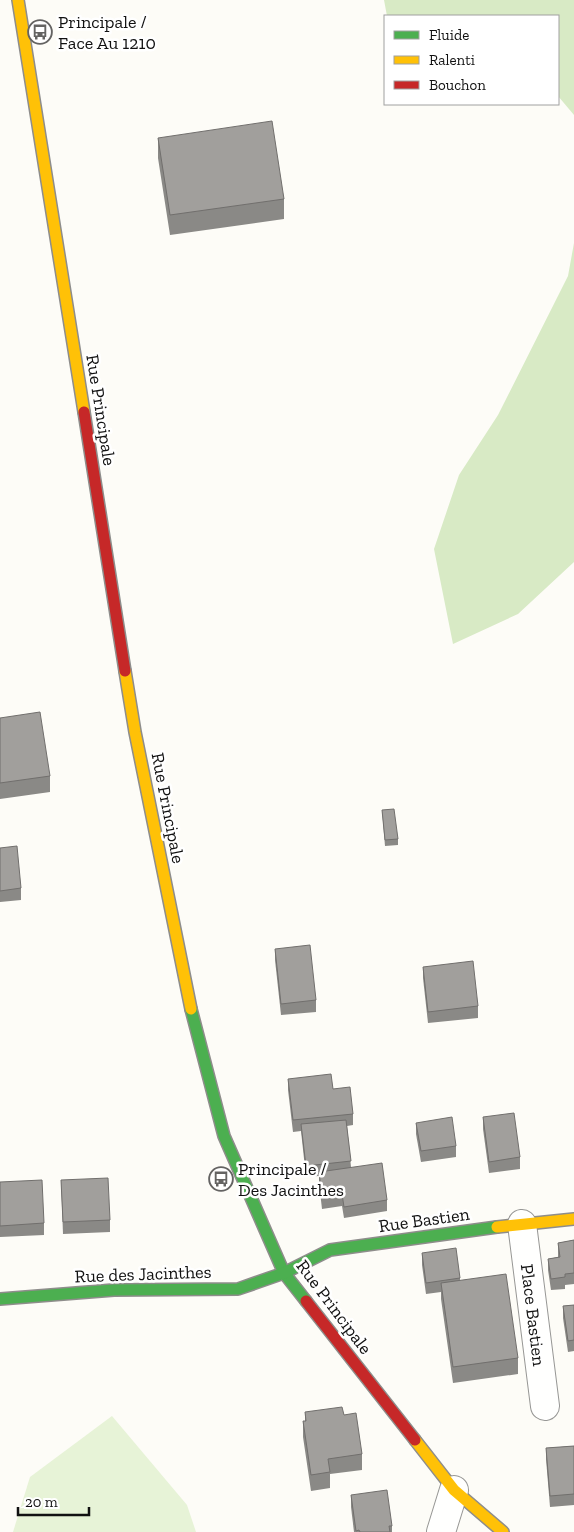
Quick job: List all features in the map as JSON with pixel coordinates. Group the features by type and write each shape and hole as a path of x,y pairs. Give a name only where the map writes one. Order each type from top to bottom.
{"street":[{"name":"Rue Principale","path":"18,0 135,732 191,1011 224,1136 284,1272 454,1490 503,1532"},
{"name":"Rue Bastien","path":"284,1272 330,1250 522,1224 574,1219"},
{"name":"Place Bastien","path":"522,1224 545,1406"},
{"name":"Rue des Jacinthes","path":"0,1298 114,1290 238,1289 284,1272"},
{"path":"441,1532 454,1490"}],"green space":[{"path":"384,0 574,0 574,115 559,97 559,15 387,15"},
{"path":"574,243 574,562 518,614 453,644 434,549 459,475 498,415 568,276"},
{"path":"112,1416 187,1505 196,1532 13,1532 30,1477"}],"building":[{"path":"272,121 284,199 170,215 158,138"},
{"path":"40,712 50,776 0,783 0,718"},
{"path":"394,809 398,839 385,840 382,810"},
{"path":"17,846 21,888 0,891 0,848"},
{"path":"310,945 316,1000 281,1004 275,949"},
{"path":"473,961 478,1006 428,1012 423,967"},
{"path":"331,1074 333,1089 350,1087 353,1114 293,1120 288,1079"},
{"path":"514,1113 520,1157 489,1162 483,1117"},
{"path":"452,1117 456,1146 421,1151 416,1123"},
{"path":"346,1120 351,1161 306,1166 301,1124"},
{"path":"382,1163 387,1200 344,1207 342,1194 322,1197 319,1172"},
{"path":"108,1178 110,1220 63,1222 61,1180"},
{"path":"42,1180 44,1223 0,1226 0,1182"},
{"path":"574,1240 574,1273 565,1274 565,1277 551,1279 548,1259 560,1257 558,1243"},
{"path":"456,1248 460,1278 426,1283 422,1253"},
{"path":"506,1274 518,1358 453,1367 441,1283"},
{"path":"574,1305 574,1340 568,1341 563,1306"},
{"path":"342,1407 344,1415 356,1413 362,1454 328,1459 330,1472 311,1475 303,1421 306,1421 305,1412"},
{"path":"574,1446 574,1494 550,1496 546,1448"},
{"path":"387,1490 392,1526 389,1526 390,1532 356,1531 351,1495"}],"traffic: fast":[{"path":"191,1009 224,1136 284,1273 306,1301"},
{"path":"0,1299 114,1290 238,1289 284,1273 330,1250 497,1227"}],"traffic: slow":[{"path":"18,0 84,412"},
{"path":"125,671 135,732 191,1009"},
{"path":"497,1227 574,1219"},
{"path":"415,1440 454,1490 503,1532"}],"traffic: jam":[{"path":"84,412 125,671"},
{"path":"306,1301 415,1440"}],"place":[{"name":"Principale / Face Au 1210","path":"40,32"},
{"name":"Principale / Des Jacinthes","path":"221,1179"}]}
